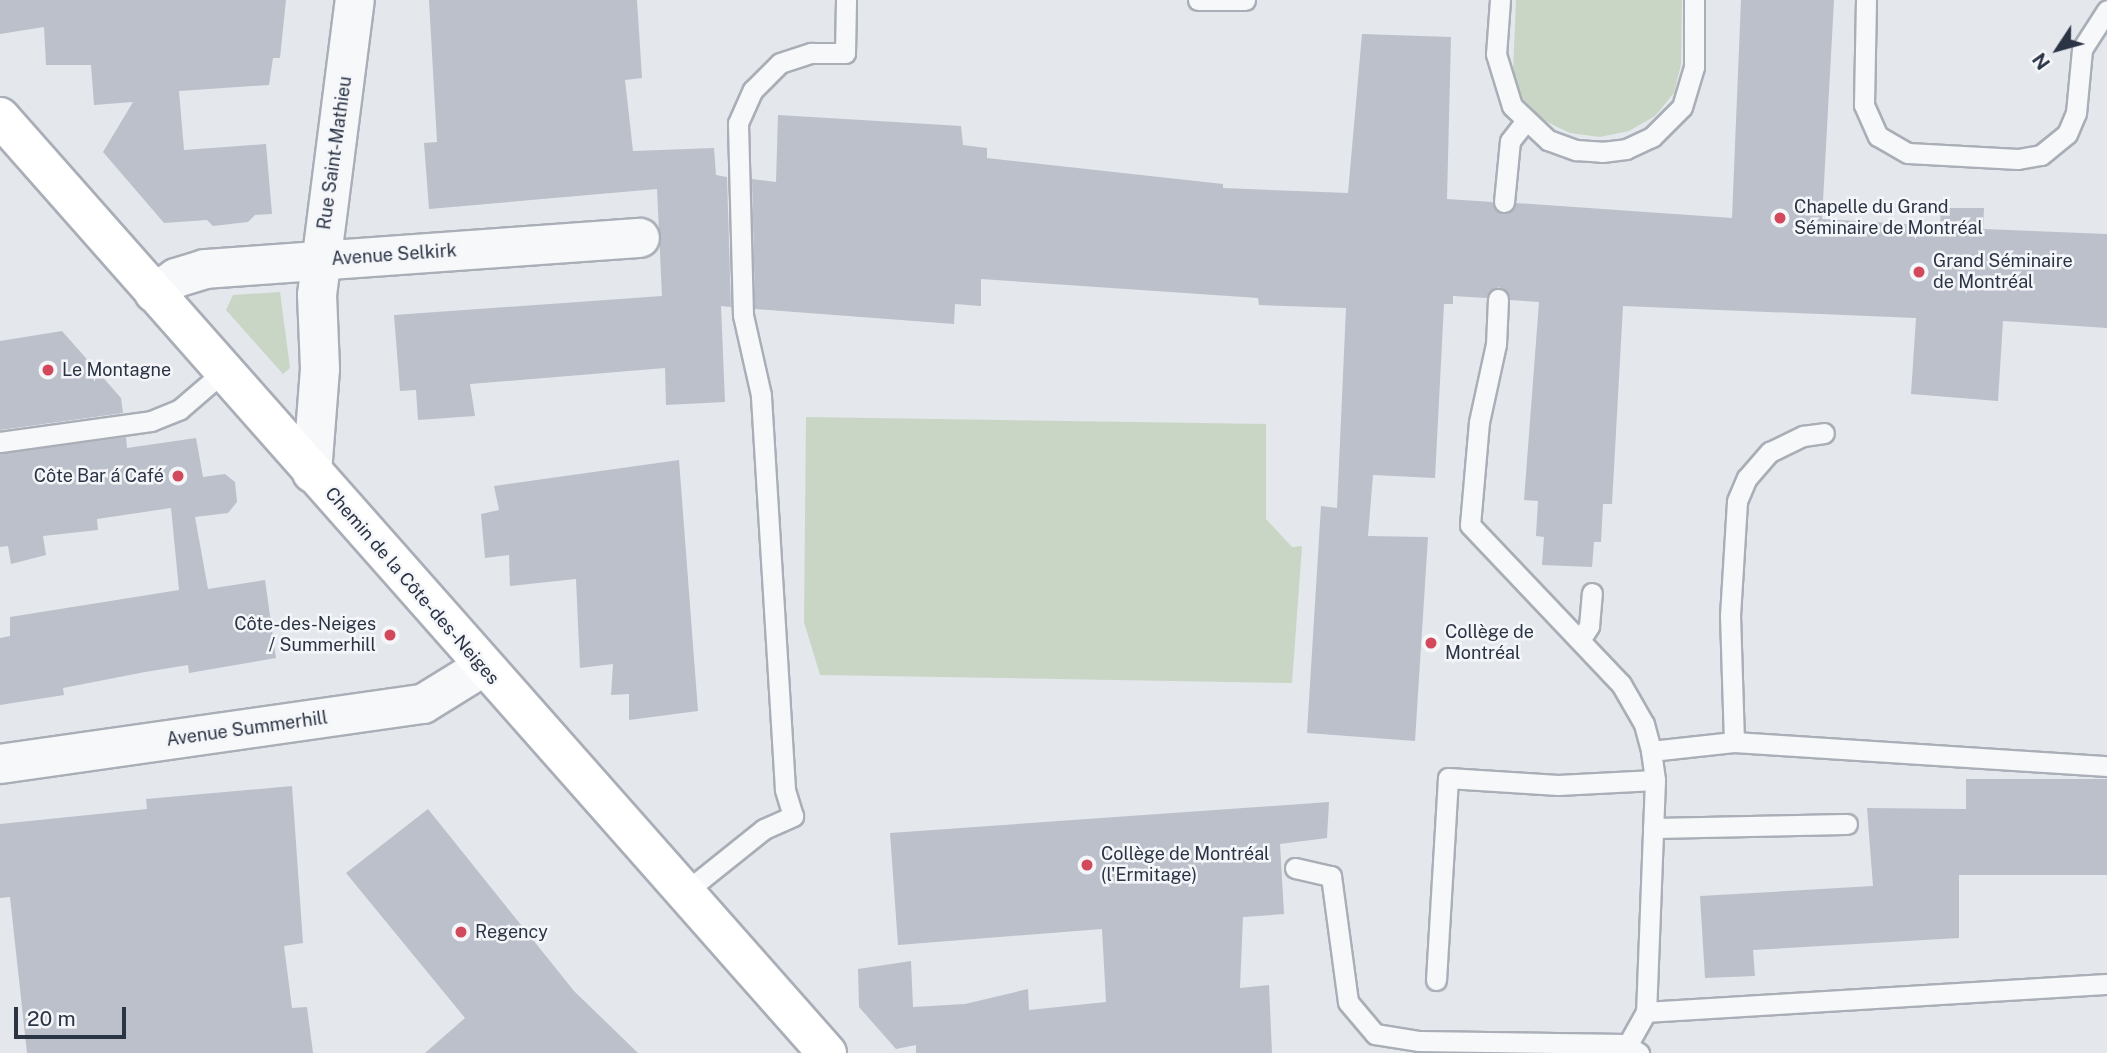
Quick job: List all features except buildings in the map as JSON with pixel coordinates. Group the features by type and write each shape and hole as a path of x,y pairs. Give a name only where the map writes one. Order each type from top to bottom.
{"main road":[{"name":"Chemin de la Côte-des-Neiges","path":"0,117 483,667 827,1053"}],"street":[{"name":"Rue Saint-Mathieu","path":"313,473 320,369 316,315 320,260 355,0"},
{"name":"Avenue Selkirk","path":"154,293 195,271 640,238"},
{"name":"Avenue Summerhill","path":"0,764 424,704 483,667"}],"lane":[{"path":"684,892 764,829 793,816 785,789 761,395 743,316 737,135 748,99 780,63 811,53 845,53 846,0"},
{"path":"1198,0 1245,0"},
{"path":"1500,0 1496,35 1499,71 1512,106 1525,122 1555,144 1582,151 1626,149 1652,137 1676,115 1690,90 1696,53 1694,0"},
{"path":"1866,0 1864,105 1878,136 1908,153 2005,159 2040,155 2067,134 2076,113 2082,49 2107,10"},
{"path":"1504,202 1510,141 1525,122"},
{"path":"1295,868 1331,876 1349,1002 1375,1034 1419,1041 1629,1050 1646,1012 1655,780 1651,751 1635,705 1580,640 1470,525 1479,422 1496,344 1498,299"},
{"path":"0,442 151,421 180,409 223,372"},
{"path":"1734,742 1730,616 1737,501 1747,478 1770,452 1803,436 1824,433"},
{"path":"1580,640 1589,626 1592,593"},
{"path":"1651,751 1734,742 2107,766"},
{"path":"1436,980 1448,778 1558,785 1655,780"},
{"path":"1653,828 1847,824"},
{"path":"1646,1012 2107,984"}],"green space":[{"path":"1516,0 1682,0 1681,64 1674,93 1655,116 1629,131 1600,137 1570,133 1543,120 1522,98 1513,72"},
{"path":"280,292 290,368 283,374 226,310 233,295"},
{"path":"806,417 1266,424 1266,519 1292,547 1302,546 1292,683 820,675 804,622"}],"place":[{"name":"Chapelle du Grand Séminaire de Montréal","path":"1780,218"},
{"name":"Grand Séminaire de Montréal","path":"1919,272"},
{"name":"Le Montagne","path":"48,370"},
{"name":"Côte Bar á Café","path":"178,476"},
{"name":"Côte-des-Neiges / Summerhill","path":"390,635"},
{"name":"Collège de Montréal","path":"1431,643"},
{"name":"Collège de Montréal (l'Ermitage)","path":"1087,865"},
{"name":"Regency","path":"461,932"}]}
